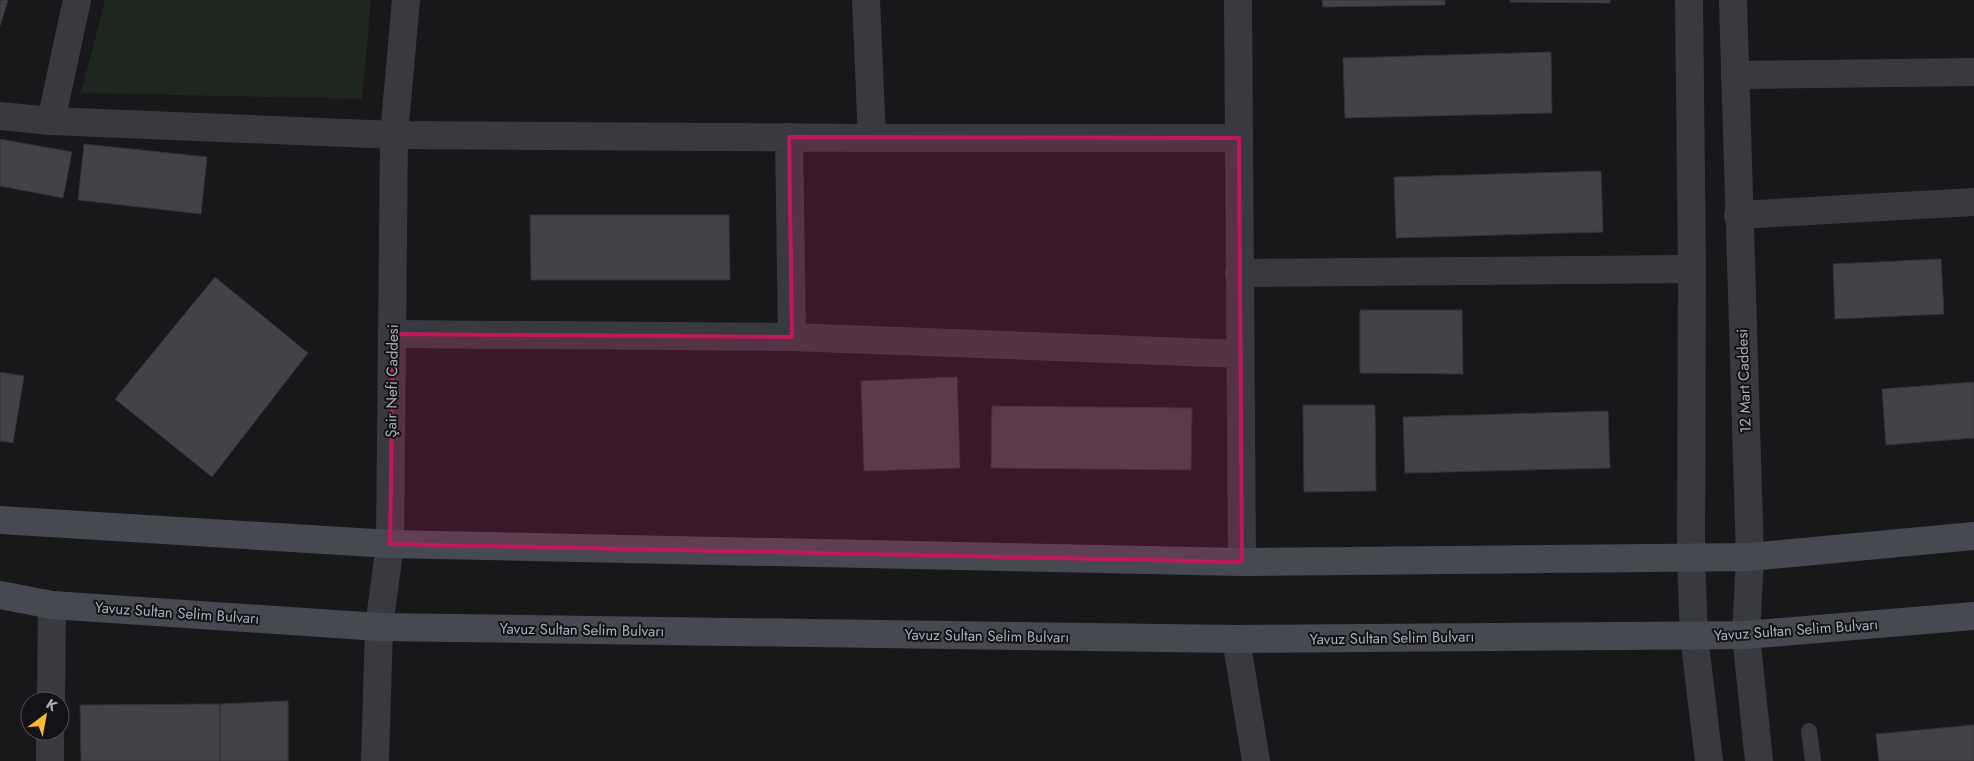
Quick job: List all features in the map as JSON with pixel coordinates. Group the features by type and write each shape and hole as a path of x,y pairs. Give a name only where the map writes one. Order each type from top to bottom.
{"main road":[{"path":"0,520 390,544 1242,562 1750,557 1974,536"},
{"name":"Yavuz Sultan Selim Bulvarı","path":"0,595 52,604 379,627 1236,639 1746,635 1974,616"}],"street":[{"path":"51,121 77,0"},
{"name":"Şair Nefi Caddesi","path":"375,761 379,627 390,544 394,135 406,0"},
{"path":"866,0 872,138"},
{"path":"1238,0 1239,354 1242,562"},
{"path":"1689,0 1692,269 1691,558 1694,636 1708,761"},
{"name":"12 Mart Caddesi","path":"1733,0 1738,215 1750,557 1746,635 1758,761"},
{"path":"1735,75 1974,72"},
{"path":"0,116 51,121 394,135 1239,138"},
{"path":"789,137 792,337"},
{"path":"1738,215 1974,202"},
{"path":"1239,273 1692,269"},
{"path":"393,334 792,337 1239,354"},
{"path":"51,691 52,604"},
{"path":"1236,639 1256,761"},
{"path":"50,741 50,761"}],"lane":[{"path":"1809,731 1813,761"}],"highlighted area":[{"path":"789,137 1239,138 1242,562 390,544 393,334 792,337"}],"shaded area":[{"path":"105,0 371,0 362,99 81,93"}],"building":[{"path":"0,0 8,0 0,26"},
{"path":"1322,0 1445,0 1445,5 1323,7"},
{"path":"1510,0 1610,0 1610,3 1510,2"},
{"path":"1551,52 1552,113 1345,118 1343,58"},
{"path":"0,139 72,152 63,198 0,186"},
{"path":"84,144 207,157 201,214 78,200"},
{"path":"1601,171 1603,232 1396,238 1394,177"},
{"path":"530,215 729,215 730,280 531,280"},
{"path":"1941,259 1944,314 1835,319 1833,264"},
{"path":"215,277 308,353 212,477 115,399"},
{"path":"1360,310 1462,310 1463,374 1360,373"},
{"path":"0,372 24,376 13,443 0,441"},
{"path":"957,377 960,468 864,471 861,381"},
{"path":"1974,382 1974,438 1886,445 1882,389"},
{"path":"1303,405 1375,405 1376,491 1304,492"},
{"path":"992,406 1192,408 1191,470 991,468"},
{"path":"1608,411 1610,468 1405,473 1403,417"},
{"path":"288,701 288,761 220,761 220,704"},
{"path":"220,704 220,761 81,761 80,705"},
{"path":"1974,725 1974,761 1879,761 1876,734"}]}
